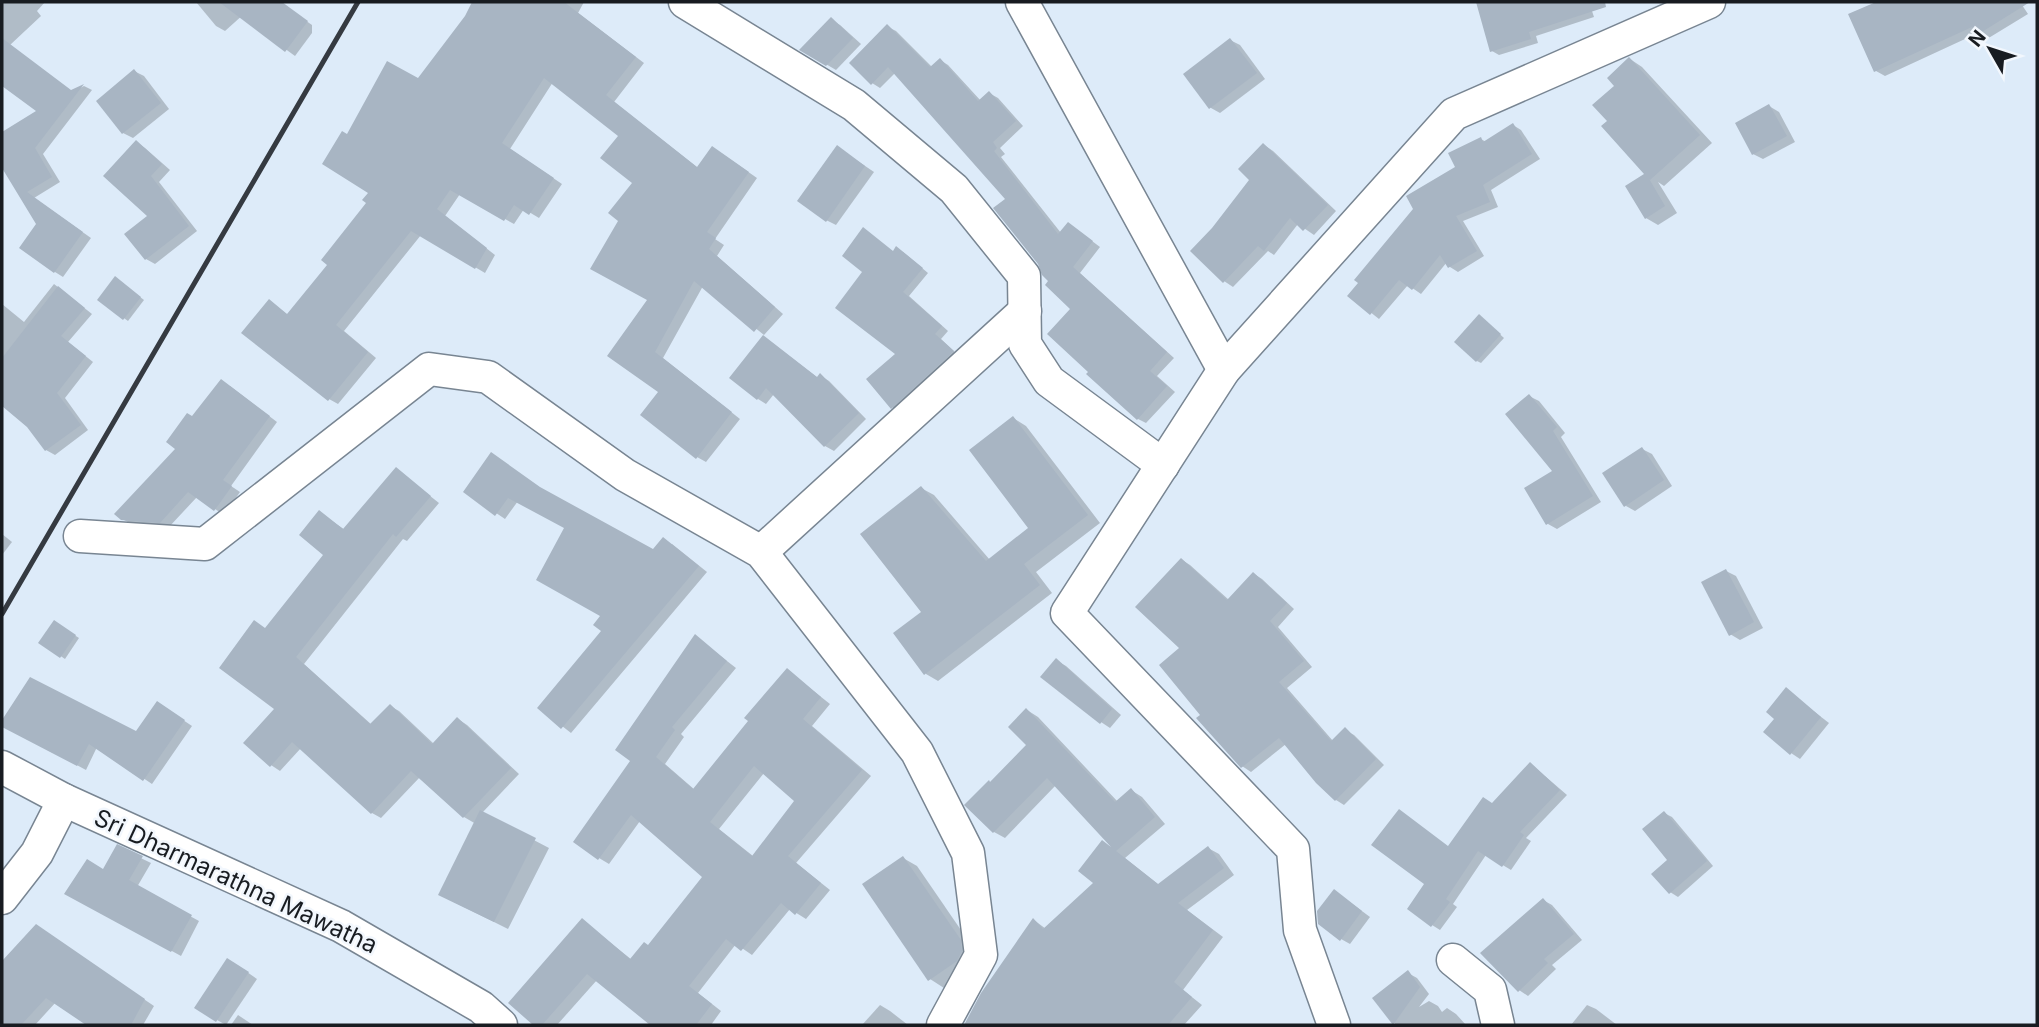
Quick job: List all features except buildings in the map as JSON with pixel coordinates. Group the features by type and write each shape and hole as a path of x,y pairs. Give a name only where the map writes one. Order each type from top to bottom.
{"street":[{"path":"685,2 854,105 954,189 1024,276 1025,344 1049,381 1163,465"},
{"path":"1022,2 1224,370"},
{"path":"1334,1025 1300,930 1293,849 1067,613 1224,370 1454,114 1709,2"},
{"path":"761,552 1025,311"},
{"path":"80,536 205,544 429,369 488,377 625,475 761,552 917,752 968,853 981,955 943,1025"},
{"name":"Sri Dharmarathna Mawatha","path":"2,767 64,800 341,926 481,1007 501,1025"},
{"path":"2,898 37,853 64,800"},
{"path":"1453,960 1490,990 1498,1025"}],"railway":[{"path":"2,614 358,2"}]}
